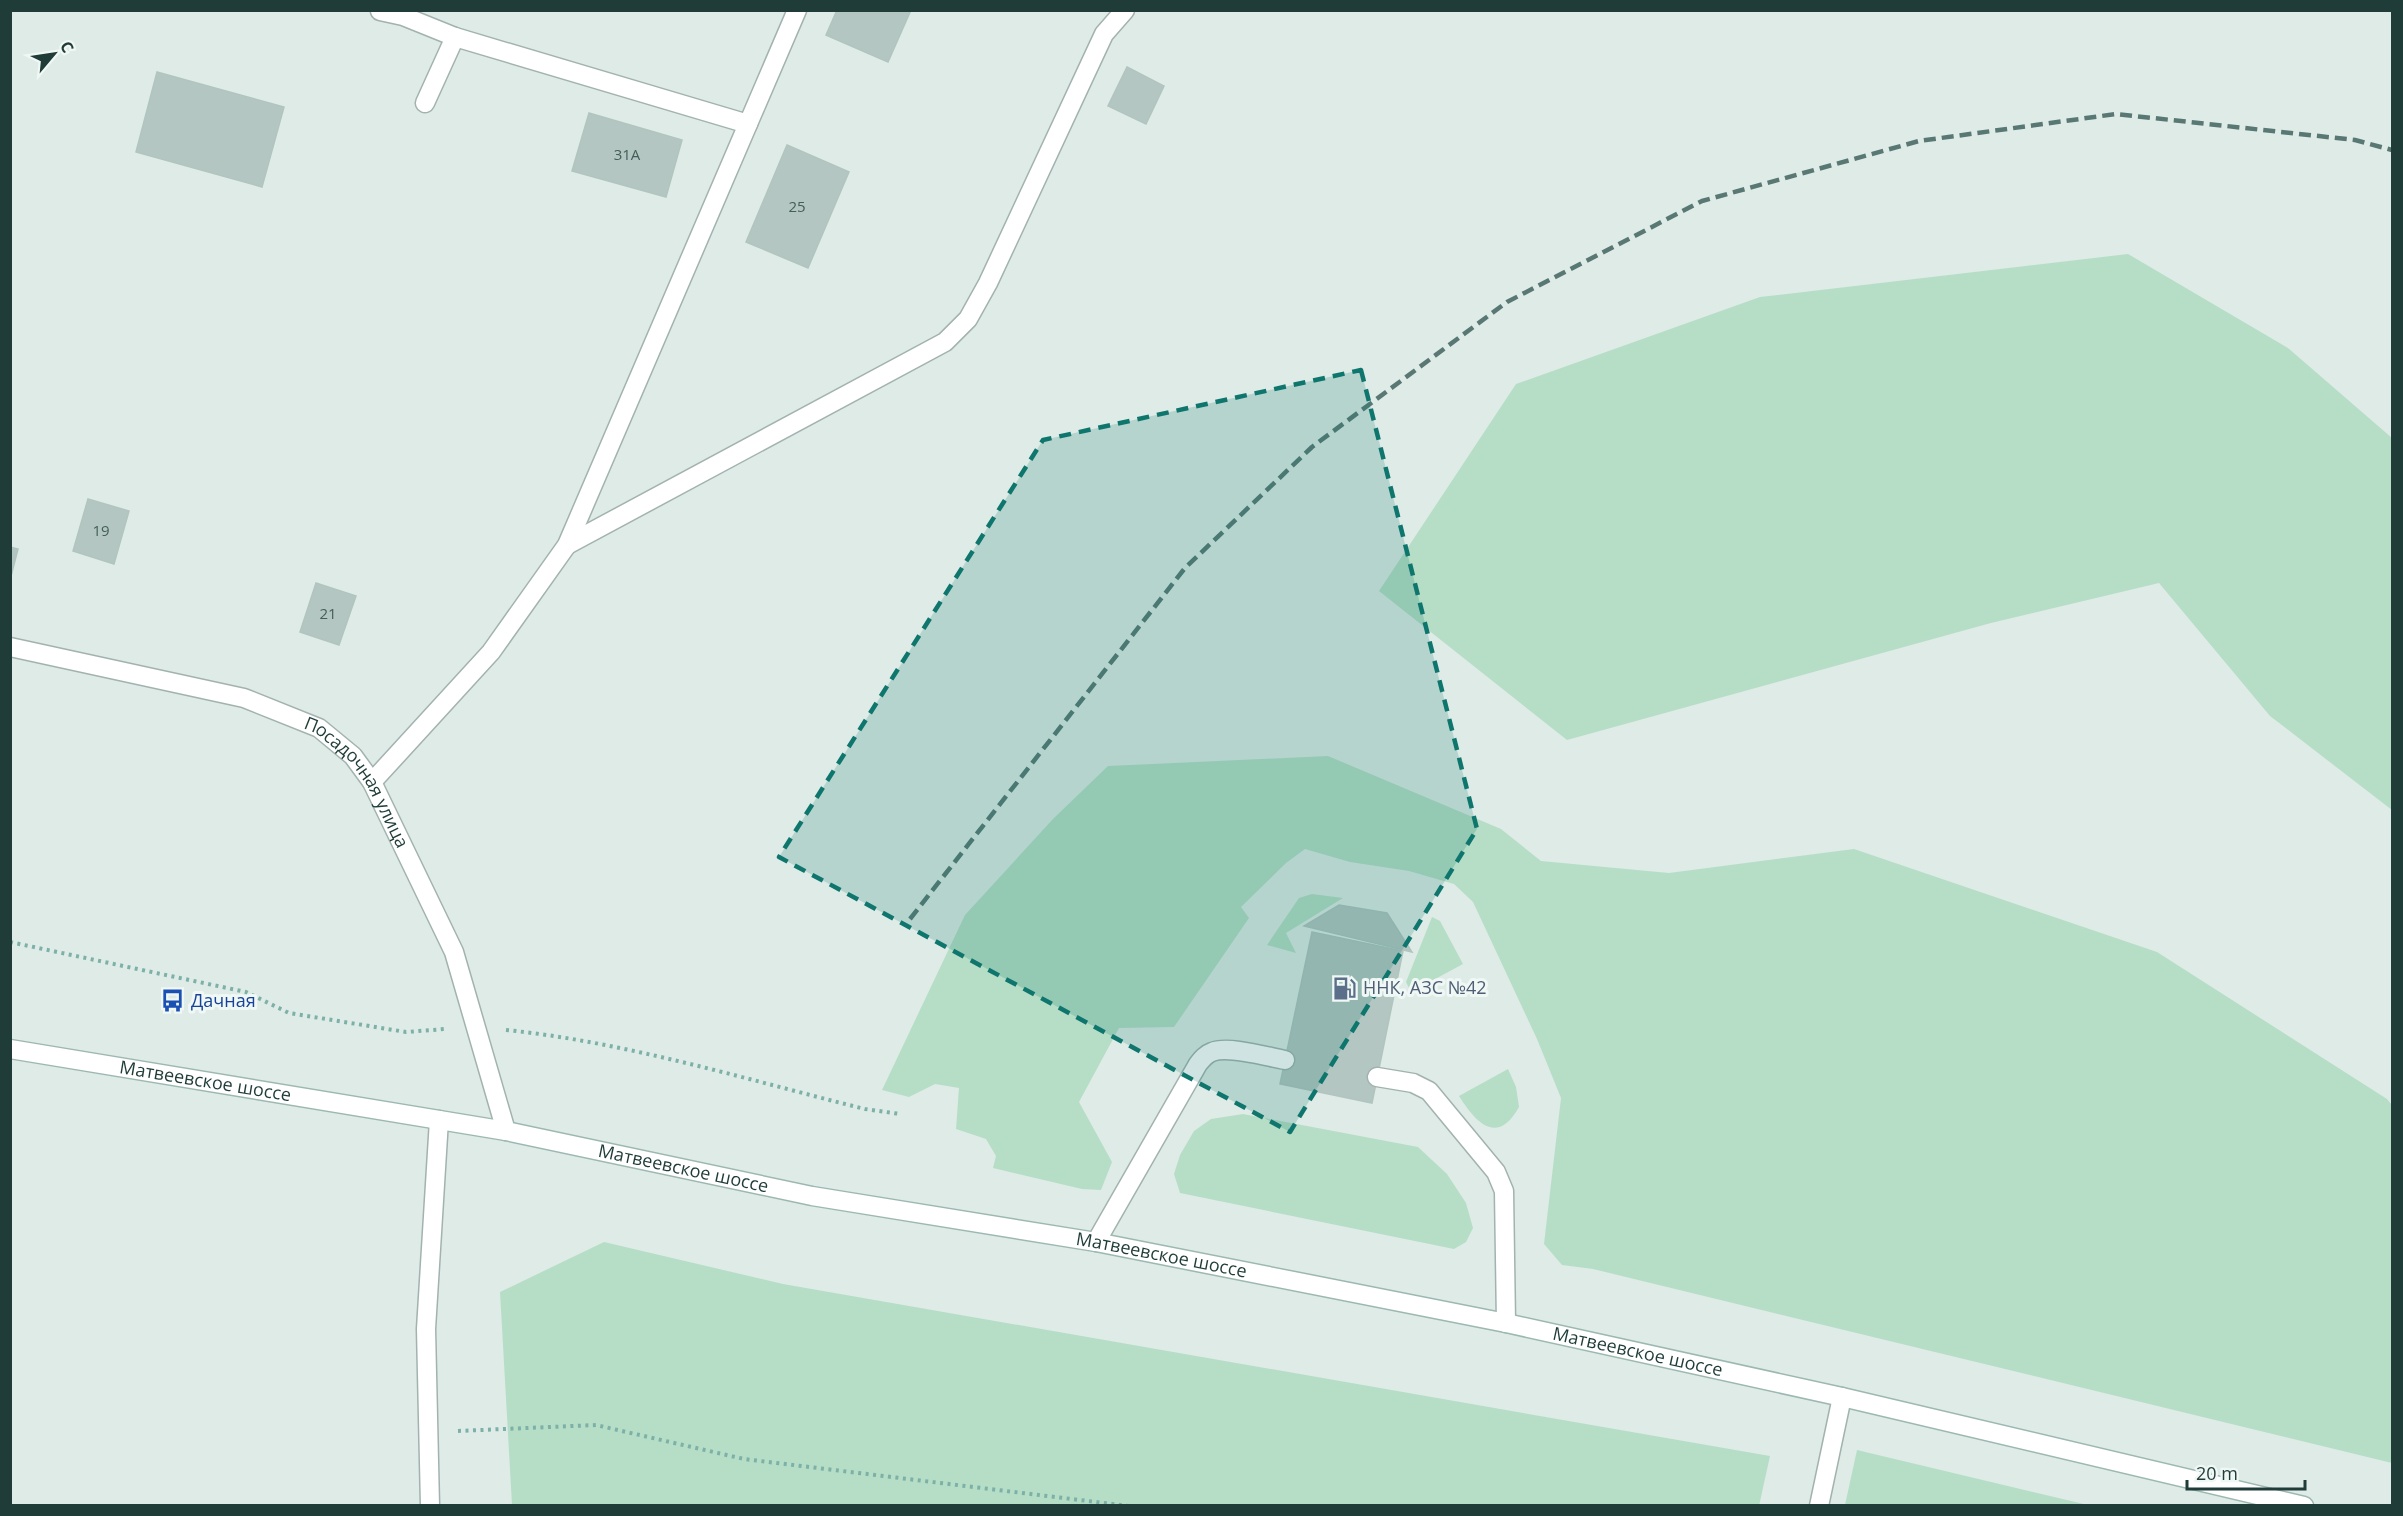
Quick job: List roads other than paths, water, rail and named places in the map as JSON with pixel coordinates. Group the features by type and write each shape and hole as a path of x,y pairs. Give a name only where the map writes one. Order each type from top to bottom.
{"main road":[{"path":"372,782 491,652 567,545 797,10"},
{"path":"567,545 945,342 968,319 973,310 1104,34 1125,10"},
{"path":"380,11 403,16 455,38 748,124"},
{"path":"425,104 455,38"},
{"name":"Посадочная улица","path":"10,647 244,698 319,728 353,756 372,782 454,952 506,1131"},
{"name":"Матвеевское шоссе","path":"10,1049 506,1131 812,1196 1096,1242 1506,1323 1842,1397 2304,1506"},
{"path":"1096,1242 1198,1064 1205,1056 1215,1050 1226,1050 1285,1060"},
{"path":"1377,1077 1413,1083 1429,1091 1496,1172 1504,1191 1506,1323"},
{"path":"430,1506 426,1329 439,1120"},
{"path":"1819,1506 1842,1397"}],"railway":[{"path":"910,919 1185,568 1312,447 1507,302 1702,201 1919,141 2116,114 2355,140 2392,150"}],"place":[{"name":"ННК, АЗС №42","path":"1345,988"},
{"name":"Дачная","path":"173,1001"}]}
